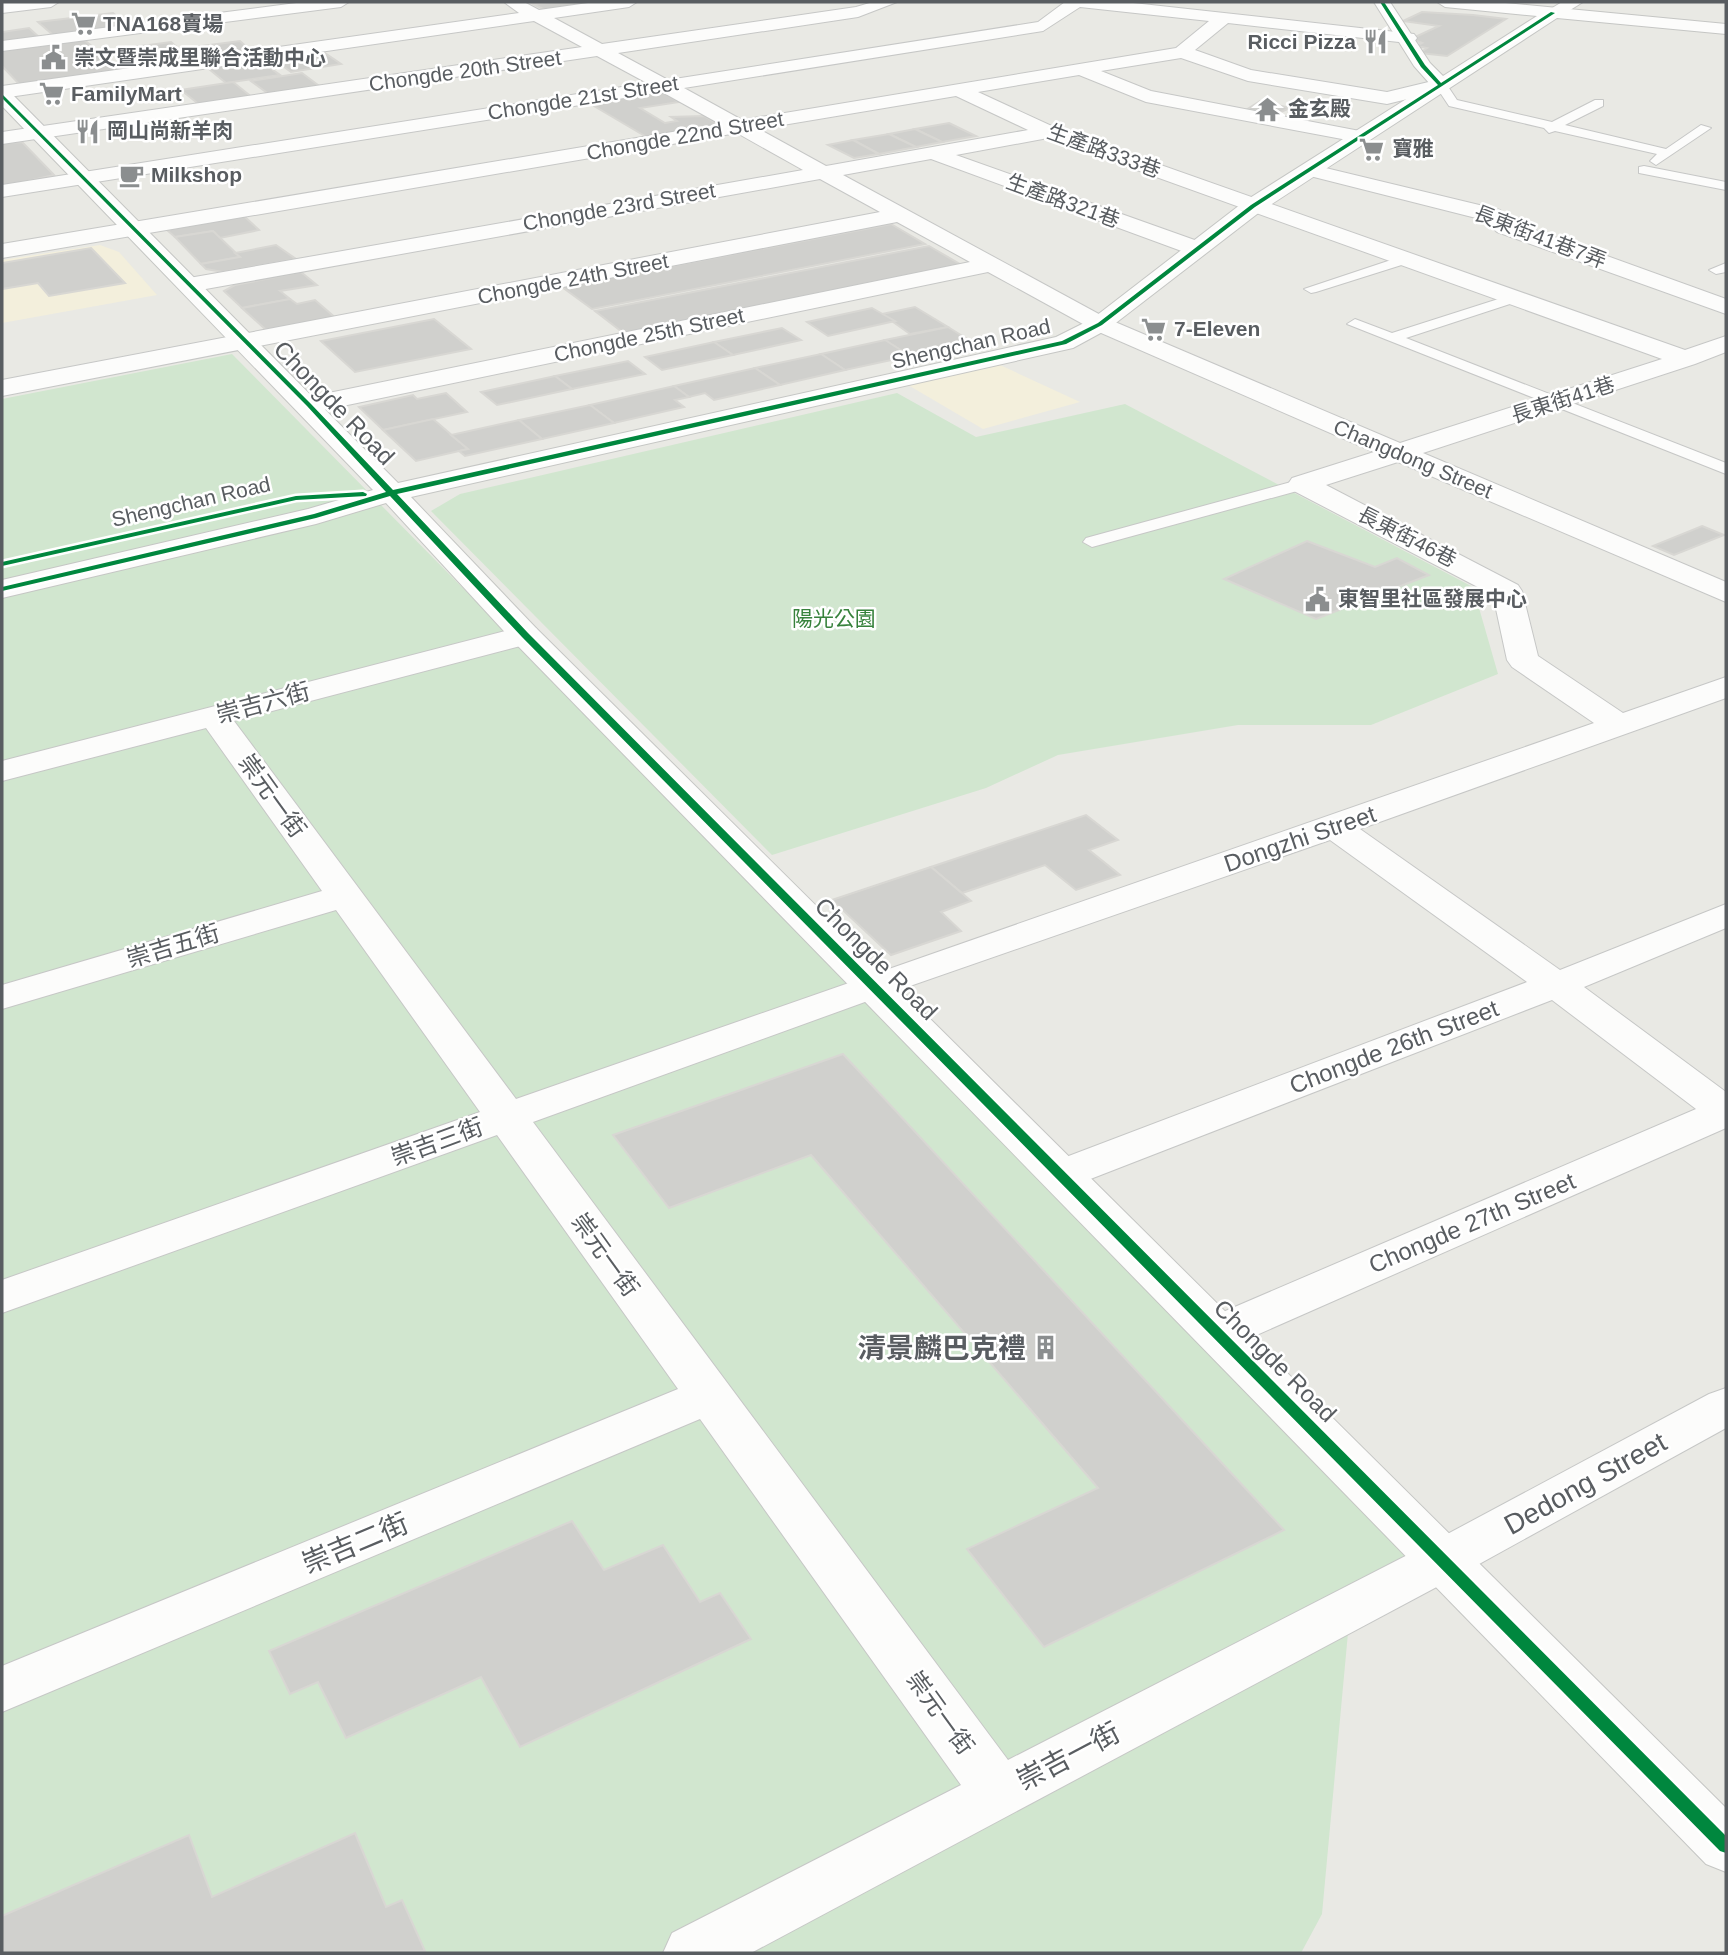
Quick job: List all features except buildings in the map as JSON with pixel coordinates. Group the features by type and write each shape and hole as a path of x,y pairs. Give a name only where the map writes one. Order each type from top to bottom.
{"street":[{"path":"2,8 51,2"},
{"path":"2,46 341,2"},
{"name":"Changdong Street","path":"512,2 1100,324 1725,591"},
{"path":"2,93 629,2"},
{"name":"Chongde 20th Street","path":"2,138 858,12 889,2"},
{"path":"1078,2 1408,38"},
{"name":"Chongde 21st Street","path":"2,191 1043,26 1078,2"},
{"path":"1182,52 1248,75 1387,98 1441,85 1423,66 1408,38 1382,2"},
{"path":"1445,2 1564,7 1726,29"},
{"name":"Shengchan Road","path":"2,589 316,516 391,493 1064,343 1100,324 1195,248 1253,206 1358,136 1564,7"},
{"name":"Chongde 22nd Street","path":"2,251 1182,52 1225,17"},
{"path":"1080,69 1146,96 1358,136"},
{"name":"生產路333巷","path":"959,90 1049,131 1686,359"},
{"name":"Chongde Road","path":"2,93 309,405 525,635 1726,1846"},
{"name":"Chongde 23rd Street","path":"189,285 1049,131"},
{"name":"生產路321巷","path":"931,153 1195,248"},
{"name":"長東街41巷7弄","path":"1309,170 1492,215 1504,226 1726,307"},
{"name":"Chongde 24th Street","path":"2,388 899,215"},
{"name":"Chongde 25th Street","path":"309,405 989,265"},
{"name":"長東街41巷","path":"1399,454 1686,359 1726,343"},
{"name":"長東街46巷","path":"1303,484 1399,454"},
{"name":"長東街46巷","path":"1303,484 1507,590 1524,660 1620,726"},
{"name":"Shengchan Road","path":"2,564 296,498 391,493"},
{"name":"崇吉六街","path":"2,771 525,635"},
{"name":"Dongzhi Street","path":"873,986 1334,827 1726,687"},
{"name":"崇元一街","path":"214,716 504,1118 999,1793"},
{"path":"1334,827 1556,985 1726,1112"},
{"name":"崇吉五街","path":"2,997 344,896"},
{"name":"Chongde 26th Street","path":"1060,1175 1556,985 1726,915"},
{"name":"崇吉三街","path":"2,1297 873,986"},
{"name":"Chongde 27th Street","path":"1218,1333 1726,1112"},
{"name":"崇吉二街","path":"2,1690 708,1396"},
{"name":"Dedong Street","path":"1443,1560 1726,1406"},
{"name":"崇吉一街","path":"693,1953 1443,1560"}],"lane":[{"path":"1441,85 1453,103 1668,153"},
{"path":"1535,134 1555,127 1599,103"},
{"path":"1705,128 1644,170 1726,186"},
{"path":"1311,289 1406,259"},
{"path":"1392,338 1514,298"},
{"path":"1355,324 1726,469"},
{"path":"1092,542 1303,484"}],"shaded area":[{"path":"100,245 119,252 157,295 2,323 2,260"},
{"path":"1000,365 1080,402 983,429 908,385"}],"green space":[{"path":"232,354 1417,1555 1349,1622 1322,1914 1301,1953 2,1953 2,399"},
{"name":"陽光公園","path":"897,393 976,437 1125,404 1473,587 1498,674 1371,725 1238,725 1058,755 986,788 772,855 431,511 460,494"}],"cycle path":[{"path":"1382,2 1423,66 1441,85"},
{"path":"2,589 316,516 391,493 1064,343 1100,324 1253,206 1553,13"},
{"path":"2,95 309,405 525,635 1726,1846"},
{"path":"2,564 296,498 363,494"}],"place":[{"name":"TNA168賣場","path":"83,24"},
{"name":"Ricci Pizza","path":"1376,42"},
{"name":"崇文暨崇成里聯合活動中心","path":"54,58"},
{"name":"FamilyMart","path":"51,94"},
{"name":"金玄殿","path":"1268,109"},
{"name":"岡山尚新羊肉","path":"87,131"},
{"name":"寶雅","path":"1372,149"},
{"name":"Milkshop","path":"131,175"},
{"name":"7-Eleven","path":"1154,329"},
{"name":"東智里社區發展中心","path":"1318,599"},
{"name":"清景麟巴克禮","path":"1046,1348"}]}
